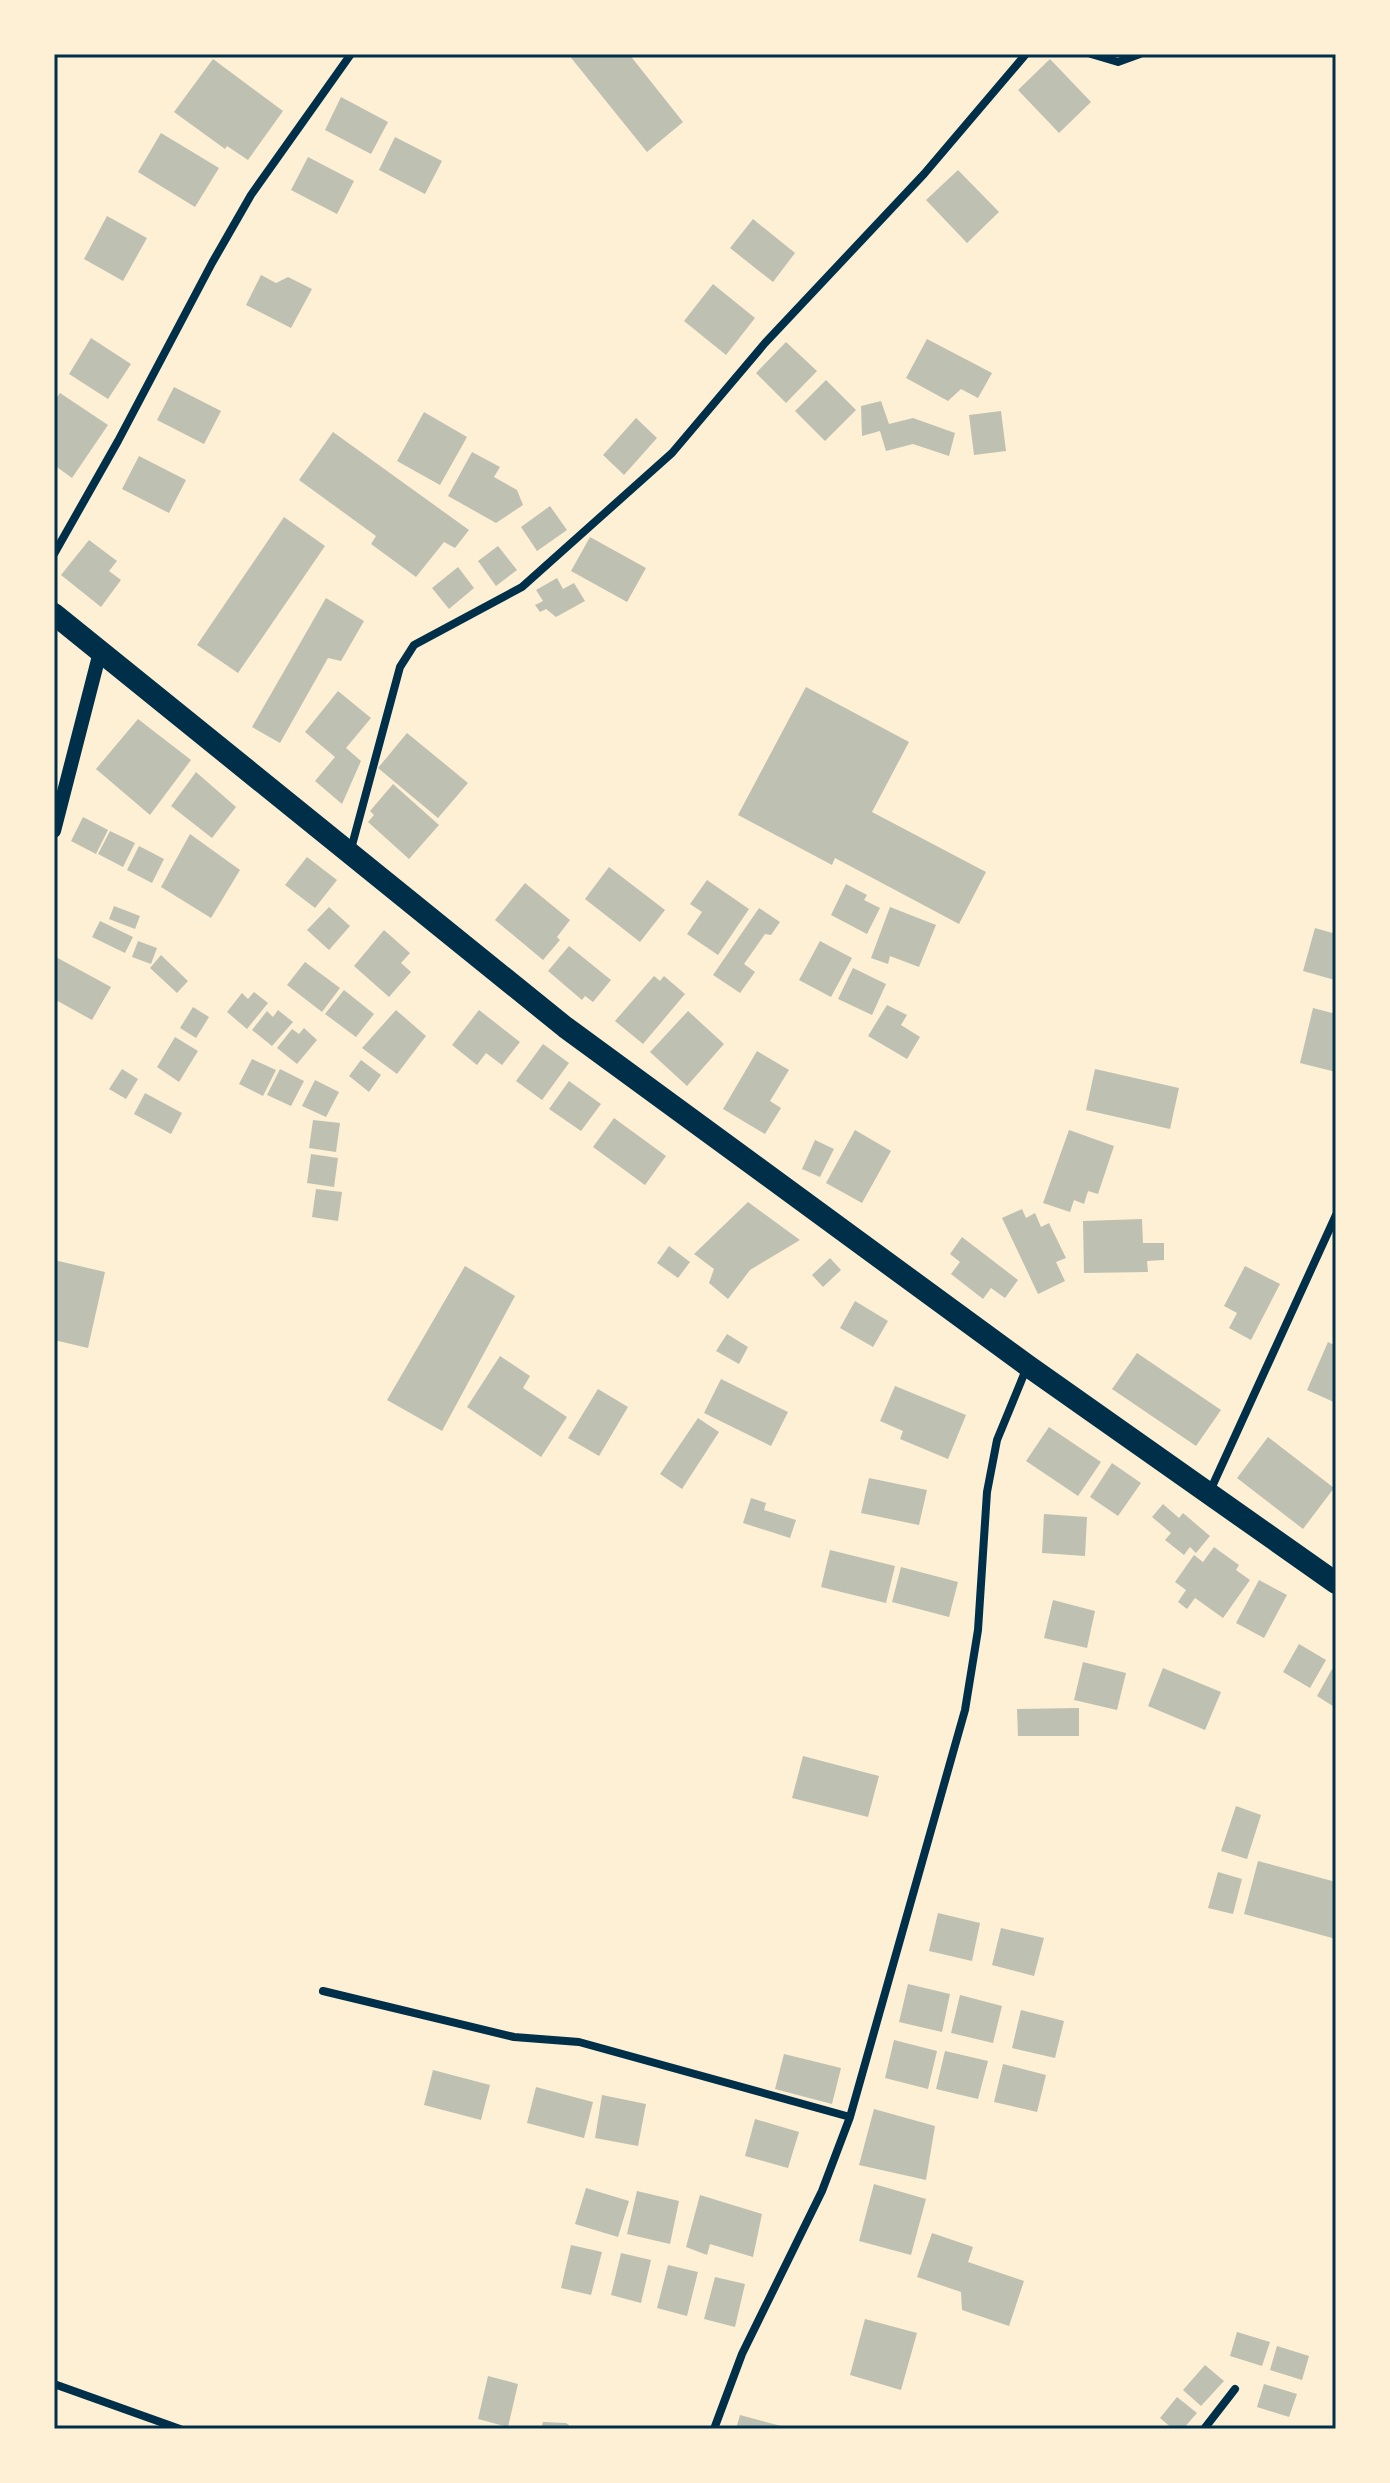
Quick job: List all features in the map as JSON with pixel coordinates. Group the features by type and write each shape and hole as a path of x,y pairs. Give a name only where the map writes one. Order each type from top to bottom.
{"highway":[{"path":"54,614 565,1027 1028,1366 1336,1583"}],"street":[{"path":"54,554 251,195 351,54"},
{"path":"350,854 400,667 414,645 522,587 672,453 765,343 924,174 1026,54"},
{"path":"1091,54 1111,62 1140,54"},
{"path":"54,831 100,652"},
{"path":"1208,1495 1336,1215"},
{"path":"714,2429 742,2354 822,2191 850,2117 965,1710 978,1630 987,1492 997,1440 1028,1366"},
{"path":"323,1991 514,2037 579,2042 850,2117"},
{"path":"54,2384 180,2429"},
{"path":"1204,2429 1235,2389"}],"building":[{"path":"568,54 629,54 683,122 647,152"},
{"path":"213,59 283,111 248,160 227,146 225,149 174,112"},
{"path":"1050,59 1091,102 1059,133 1018,90"},
{"path":"341,97 388,122 371,154 325,130"},
{"path":"161,133 219,168 195,207 138,172"},
{"path":"395,137 442,161 425,194 379,170"},
{"path":"308,157 354,181 337,214 291,190"},
{"path":"958,170 999,212 967,243 926,200"},
{"path":"107,216 147,238 123,281 84,259"},
{"path":"753,219 795,253 773,282 730,248"},
{"path":"261,275 276,283 288,277 312,289 291,328 246,305"},
{"path":"713,284 755,318 726,355 684,321"},
{"path":"91,338 131,364 108,399 69,374"},
{"path":"927,339 992,373 978,398 961,389 948,401 906,378"},
{"path":"786,342 817,371 786,403 756,373"},
{"path":"826,380 856,410 825,441 795,411"},
{"path":"174,387 221,411 204,444 157,420"},
{"path":"60,393 108,425 72,478 54,465 54,402"},
{"path":"881,401 889,424 913,418 955,433 949,456 913,444 886,451 880,431 862,436 861,406"},
{"path":"1001,411 1006,451 974,455 969,415"},
{"path":"424,412 467,437 440,485 397,461"},
{"path":"636,418 657,438 624,475 603,455"},
{"path":"333,432 469,530 455,548 444,542 416,577 371,544 376,536 299,480"},
{"path":"472,452 500,467 494,477 517,490 523,505 496,523 448,496"},
{"path":"139,456 186,480 169,513 122,489"},
{"path":"550,506 567,530 537,551 521,527"},
{"path":"284,517 325,546 238,673 197,645"},
{"path":"590,537 646,568 627,602 571,571"},
{"path":"89,540 117,561 109,571 121,580 101,607 61,575"},
{"path":"498,546 517,570 496,586 478,561"},
{"path":"458,567 474,588 449,609 432,588"},
{"path":"557,578 563,589 574,583 585,601 556,617 546,609 540,612 535,605 543,601 536,590"},
{"path":"326,598 364,621 341,661 328,658 280,743 252,727"},
{"path":"806,687 909,742 872,812 986,872 959,924 835,858 832,865 738,815"},
{"path":"338,691 371,718 346,748 361,761 342,804 315,781 335,757 305,732"},
{"path":"138,719 191,760 150,815 96,769"},
{"path":"407,733 468,783 438,818 378,768"},
{"path":"196,772 236,807 212,838 171,806"},
{"path":"393,784 439,825 409,859 368,822 374,815 370,811"},
{"path":"83,817 108,830 96,854 71,841"},
{"path":"110,831 135,843 123,867 98,854"},
{"path":"190,834 240,870 211,918 161,887"},
{"path":"139,846 164,859 152,883 127,870"},
{"path":"307,857 337,880 315,908 285,885"},
{"path":"609,867 665,910 640,942 585,899"},
{"path":"707,880 749,909 718,955 687,934 702,912 690,904"},
{"path":"525,883 570,920 557,937 560,940 543,960 495,920"},
{"path":"846,884 867,895 864,900 880,908 867,934 831,915"},
{"path":"114,906 140,916 135,929 109,919"},
{"path":"329,907 350,926 329,950 307,930"},
{"path":"890,907 936,925 919,967 890,956 888,964 871,958"},
{"path":"759,908 780,922 771,935 765,934 744,964 755,972 740,993 713,975"},
{"path":"100,921 133,937 125,953 92,937"},
{"path":"1315,928 1336,934 1335,980 1303,971"},
{"path":"384,930 410,953 401,963 411,972 389,997 354,966"},
{"path":"138,941 157,948 151,964 132,957"},
{"path":"820,941 852,958 831,997 799,980"},
{"path":"569,946 611,980 593,1002 585,996 582,1000 548,971"},
{"path":"161,955 188,981 177,993 150,968"},
{"path":"54,956 111,987 92,1020 54,999"},
{"path":"305,962 340,988 322,1012 287,985"},
{"path":"853,968 886,984 872,1015 838,999"},
{"path":"654,976 660,981 664,976 685,994 643,1044 615,1021"},
{"path":"344,990 374,1014 356,1037 325,1014"},
{"path":"254,992 268,1003 247,1029 227,1012 242,993 248,999"},
{"path":"887,1005 907,1015 901,1025 920,1037 907,1059 868,1036"},
{"path":"193,1007 209,1017 196,1038 180,1028"},
{"path":"1313,1008 1336,1014 1336,1072 1300,1063"},
{"path":"278,1010 293,1022 272,1046 252,1030 267,1011 273,1017"},
{"path":"396,1010 426,1036 397,1074 362,1048"},
{"path":"479,1010 520,1042 502,1065 486,1053 477,1065 452,1045"},
{"path":"688,1011 724,1044 687,1086 650,1052"},
{"path":"304,1028 317,1040 297,1064 277,1048 292,1029 299,1034"},
{"path":"175,1037 198,1051 179,1082 157,1067"},
{"path":"543,1044 569,1063 542,1100 516,1081"},
{"path":"757,1051 789,1070 770,1101 781,1108 765,1134 723,1109"},
{"path":"252,1059 276,1070 263,1096 239,1084"},
{"path":"361,1060 381,1075 369,1092 349,1076"},
{"path":"122,1069 138,1079 126,1099 109,1089"},
{"path":"280,1069 304,1081 291,1106 267,1095"},
{"path":"1095,1069 1179,1088 1170,1129 1086,1110"},
{"path":"315,1080 339,1092 326,1117 302,1106"},
{"path":"569,1081 601,1104 581,1131 549,1109"},
{"path":"145,1093 182,1113 171,1134 134,1114"},
{"path":"614,1118 666,1156 645,1185 593,1147"},
{"path":"313,1120 340,1123 336,1152 309,1148"},
{"path":"855,1130 891,1151 862,1203 826,1183"},
{"path":"1069,1130 1114,1146 1098,1194 1088,1191 1084,1204 1074,1200 1070,1212 1043,1203"},
{"path":"815,1140 834,1149 820,1177 802,1169"},
{"path":"311,1154 338,1158 334,1187 307,1183"},
{"path":"316,1189 342,1192 338,1221 312,1217"},
{"path":"748,1202 800,1240 750,1270 728,1299 709,1283 714,1269 694,1254"},
{"path":"1022,1209 1026,1218 1035,1213 1041,1227 1049,1223 1066,1258 1056,1262 1065,1281 1038,1294 1002,1218"},
{"path":"1142,1219 1143,1243 1164,1243 1164,1260 1147,1261 1148,1272 1084,1273 1083,1221"},
{"path":"962,1237 1018,1280 1005,1298 991,1288 983,1299 951,1274 960,1262 950,1254"},
{"path":"669,1246 690,1262 678,1278 657,1263"},
{"path":"830,1258 841,1270 823,1287 812,1275"},
{"path":"54,1260 105,1272 88,1348 54,1340"},
{"path":"465,1266 515,1296 442,1431 387,1400"},
{"path":"1245,1266 1280,1284 1251,1340 1229,1328 1237,1313 1224,1306"},
{"path":"855,1301 888,1321 873,1347 840,1328"},
{"path":"727,1334 748,1347 739,1364 716,1351"},
{"path":"1328,1342 1336,1346 1336,1403 1307,1390"},
{"path":"1137,1353 1221,1410 1196,1446 1112,1389"},
{"path":"500,1356 530,1376 523,1388 567,1417 541,1457 467,1407"},
{"path":"721,1379 788,1412 771,1446 704,1413"},
{"path":"895,1386 966,1415 948,1459 900,1439 903,1431 880,1421"},
{"path":"598,1389 628,1407 599,1456 568,1438"},
{"path":"698,1418 719,1432 682,1489 660,1474"},
{"path":"1049,1427 1101,1462 1078,1496 1026,1461"},
{"path":"1268,1437 1334,1488 1303,1529 1237,1478"},
{"path":"1112,1463 1141,1483 1118,1516 1090,1497"},
{"path":"869,1478 927,1490 919,1525 861,1513"},
{"path":"751,1498 766,1503 764,1510 796,1520 790,1538 743,1523"},
{"path":"1163,1504 1179,1518 1183,1513 1210,1536 1196,1553 1190,1547 1184,1555 1165,1540 1171,1533 1152,1517"},
{"path":"1044,1514 1087,1517 1085,1556 1042,1553"},
{"path":"1214,1547 1239,1565 1236,1570 1250,1580 1223,1618 1195,1598 1187,1609 1178,1602 1186,1590 1175,1582 1194,1555 1203,1562"},
{"path":"830,1550 895,1566 886,1603 821,1587"},
{"path":"901,1567 958,1582 949,1617 892,1602"},
{"path":"1259,1580 1287,1595 1264,1638 1236,1623"},
{"path":"1053,1600 1095,1611 1087,1648 1044,1638"},
{"path":"1299,1644 1326,1660 1310,1688 1283,1672"},
{"path":"1083,1662 1126,1673 1117,1710 1074,1700"},
{"path":"1163,1668 1221,1692 1205,1730 1148,1706"},
{"path":"1332,1669 1336,1671 1336,1708 1317,1696"},
{"path":"1079,1708 1079,1736 1018,1736 1017,1709"},
{"path":"803,1756 879,1776 868,1817 792,1798"},
{"path":"1236,1806 1261,1815 1247,1859 1221,1851"},
{"path":"1258,1861 1336,1882 1336,1939 1244,1914"},
{"path":"1218,1872 1242,1879 1233,1914 1208,1908"},
{"path":"938,1913 980,1923 972,1961 929,1951"},
{"path":"1001,1928 1044,1938 1034,1976 992,1965"},
{"path":"908,1984 950,1994 942,2032 899,2022"},
{"path":"960,1995 1002,2006 993,2043 951,2033"},
{"path":"1021,2010 1064,2021 1055,2058 1012,2048"},
{"path":"894,2040 937,2051 928,2089 885,2078"},
{"path":"945,2051 988,2061 978,2099 936,2089"},
{"path":"784,2054 841,2068 832,2104 775,2089"},
{"path":"1003,2064 1046,2075 1037,2112 994,2102"},
{"path":"433,2070 490,2085 481,2120 424,2105"},
{"path":"536,2087 593,2102 584,2138 527,2123"},
{"path":"602,2095 646,2104 638,2146 595,2138"},
{"path":"874,2109 935,2126 926,2180 859,2165"},
{"path":"755,2119 799,2132 788,2168 745,2156"},
{"path":"874,2184 926,2199 911,2255 859,2241"},
{"path":"586,2188 629,2201 618,2237 575,2224"},
{"path":"637,2191 679,2201 670,2244 627,2234"},
{"path":"700,2195 762,2214 753,2257 710,2244 707,2255 686,2247"},
{"path":"932,2233 973,2247 968,2262 1024,2281 1009,2326 962,2310 961,2292 917,2277"},
{"path":"571,2245 602,2252 591,2295 561,2288"},
{"path":"621,2253 651,2260 641,2303 611,2295"},
{"path":"668,2265 698,2272 687,2316 657,2308"},
{"path":"715,2277 745,2284 735,2327 704,2319"},
{"path":"865,2319 917,2333 901,2390 850,2375"},
{"path":"1237,2332 1270,2342 1262,2366 1230,2356"},
{"path":"1277,2346 1309,2356 1302,2380 1270,2370"},
{"path":"1205,2365 1224,2381 1201,2406 1183,2390"},
{"path":"488,2376 518,2384 508,2427 478,2419"},
{"path":"1264,2384 1297,2394 1289,2417 1257,2407"},
{"path":"1177,2397 1197,2413 1183,2429 1173,2429 1160,2418"},
{"path":"740,2415 781,2426 780,2429 736,2429"},
{"path":"543,2422 569,2425 568,2429 541,2429"}]}
